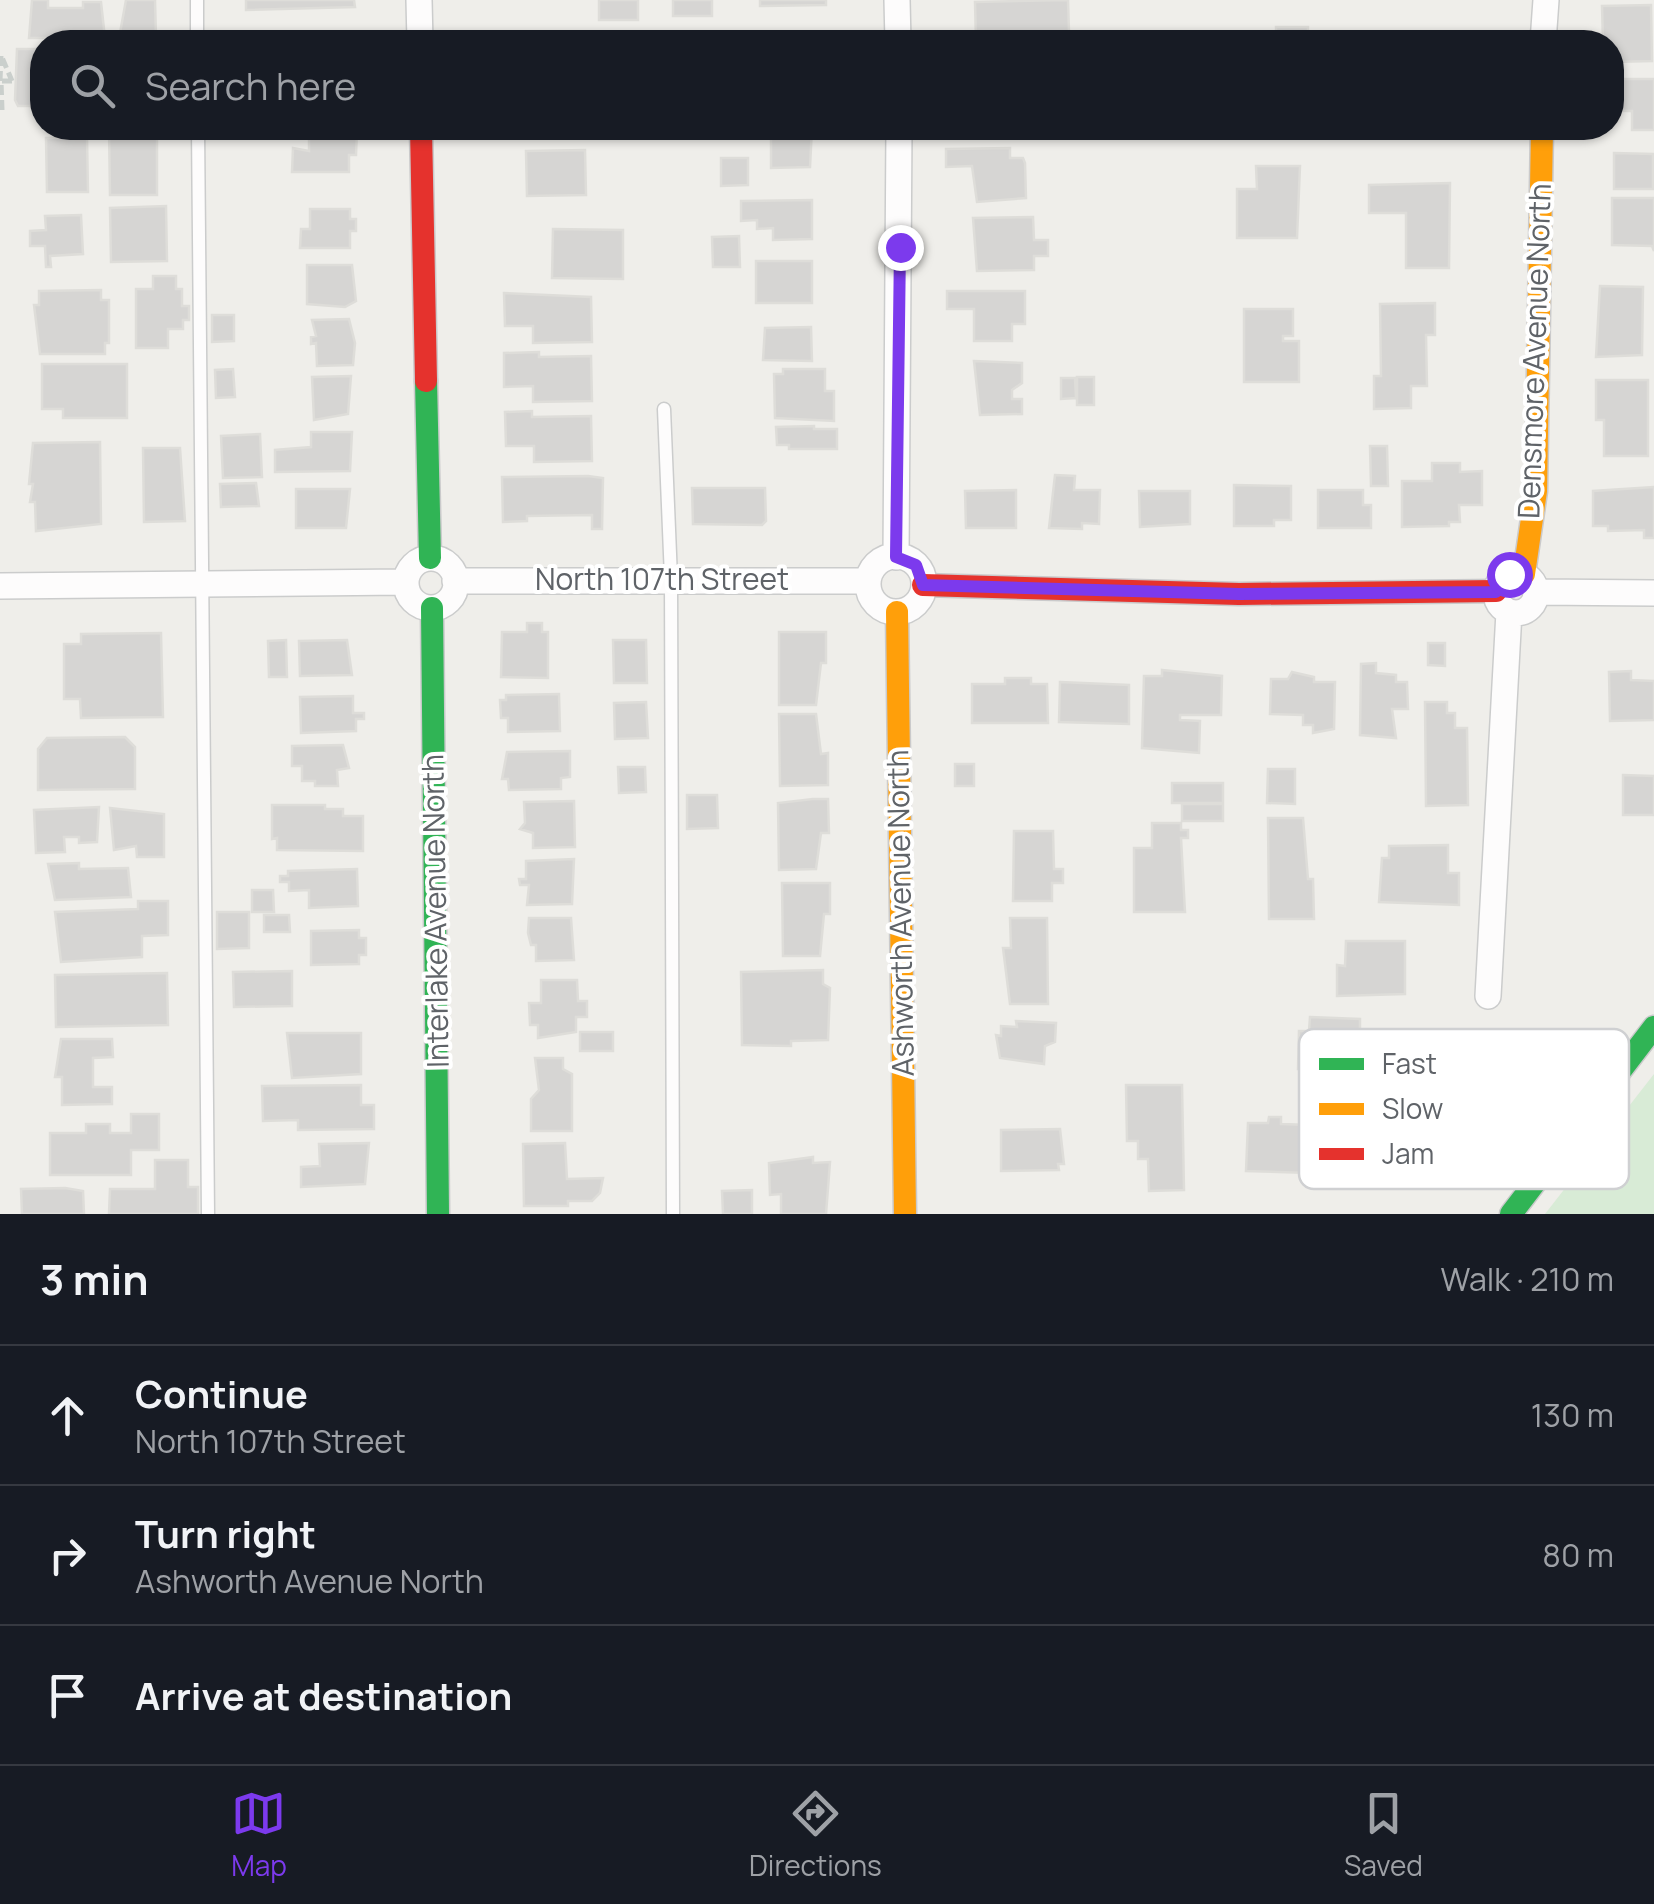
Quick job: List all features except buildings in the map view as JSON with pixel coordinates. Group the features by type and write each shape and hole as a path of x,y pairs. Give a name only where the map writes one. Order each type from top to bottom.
{"street":[{"path":"419,0 420,30"},
{"path":"898,0 898,30"},
{"path":"1545,30 1546,0"},
{"path":"421,140 430,558"},
{"path":"896,557 899,140"},
{"name":"Densmore Avenue North","path":"1530,583 1536,492 1542,140"},
{"path":"896,557 916,565 923,585 915,604 897,612 879,606 868,590 876,564 896,557"},
{"path":"430,558 448,565 456,581 449,600 432,608 410,598 405,582 412,566 430,558"},
{"path":"1488,996 1503,577 1530,583 1654,593"},
{"name":"North 107th Street","path":"456,581 868,581"},
{"path":"0,586 405,582"},
{"path":"923,585 1502,602 1529,609 1530,583"},
{"name":"Interlake Avenue North","path":"432,608 438,1214"},
{"name":"Ashworth Avenue North","path":"897,612 905,1214"},
{"path":"1629,1060 1654,1027"},
{"path":"1511,1214 1530,1189"}],"lane":[{"path":"197,0 197,30"},
{"path":"198,140 208,1214"},
{"path":"664,408 671,578 673,1214"}],"path":[{"path":"1,81 13,81 2,56 1,81 2,110"}],"green space":[{"path":"1654,1074 1654,1214 1545,1214 1564,1189 1629,1189 1629,1106"}],"traffic: fast":[{"path":"426,381 430,558"},
{"path":"432,608 438,1214"},
{"path":"1629,1060 1654,1027"},
{"path":"1511,1214 1530,1189"}],"traffic: slow":[{"path":"1524,574 1536,491 1542,140"},
{"path":"897,612 905,1214"}],"traffic: jam":[{"path":"421,140 426,381"},
{"path":"923,585 1239,594 1496,591"}],"route":[{"path":"900,247 896,557 916,565 923,585 1239,594 1496,592 1503,577 1509,574"}]}
